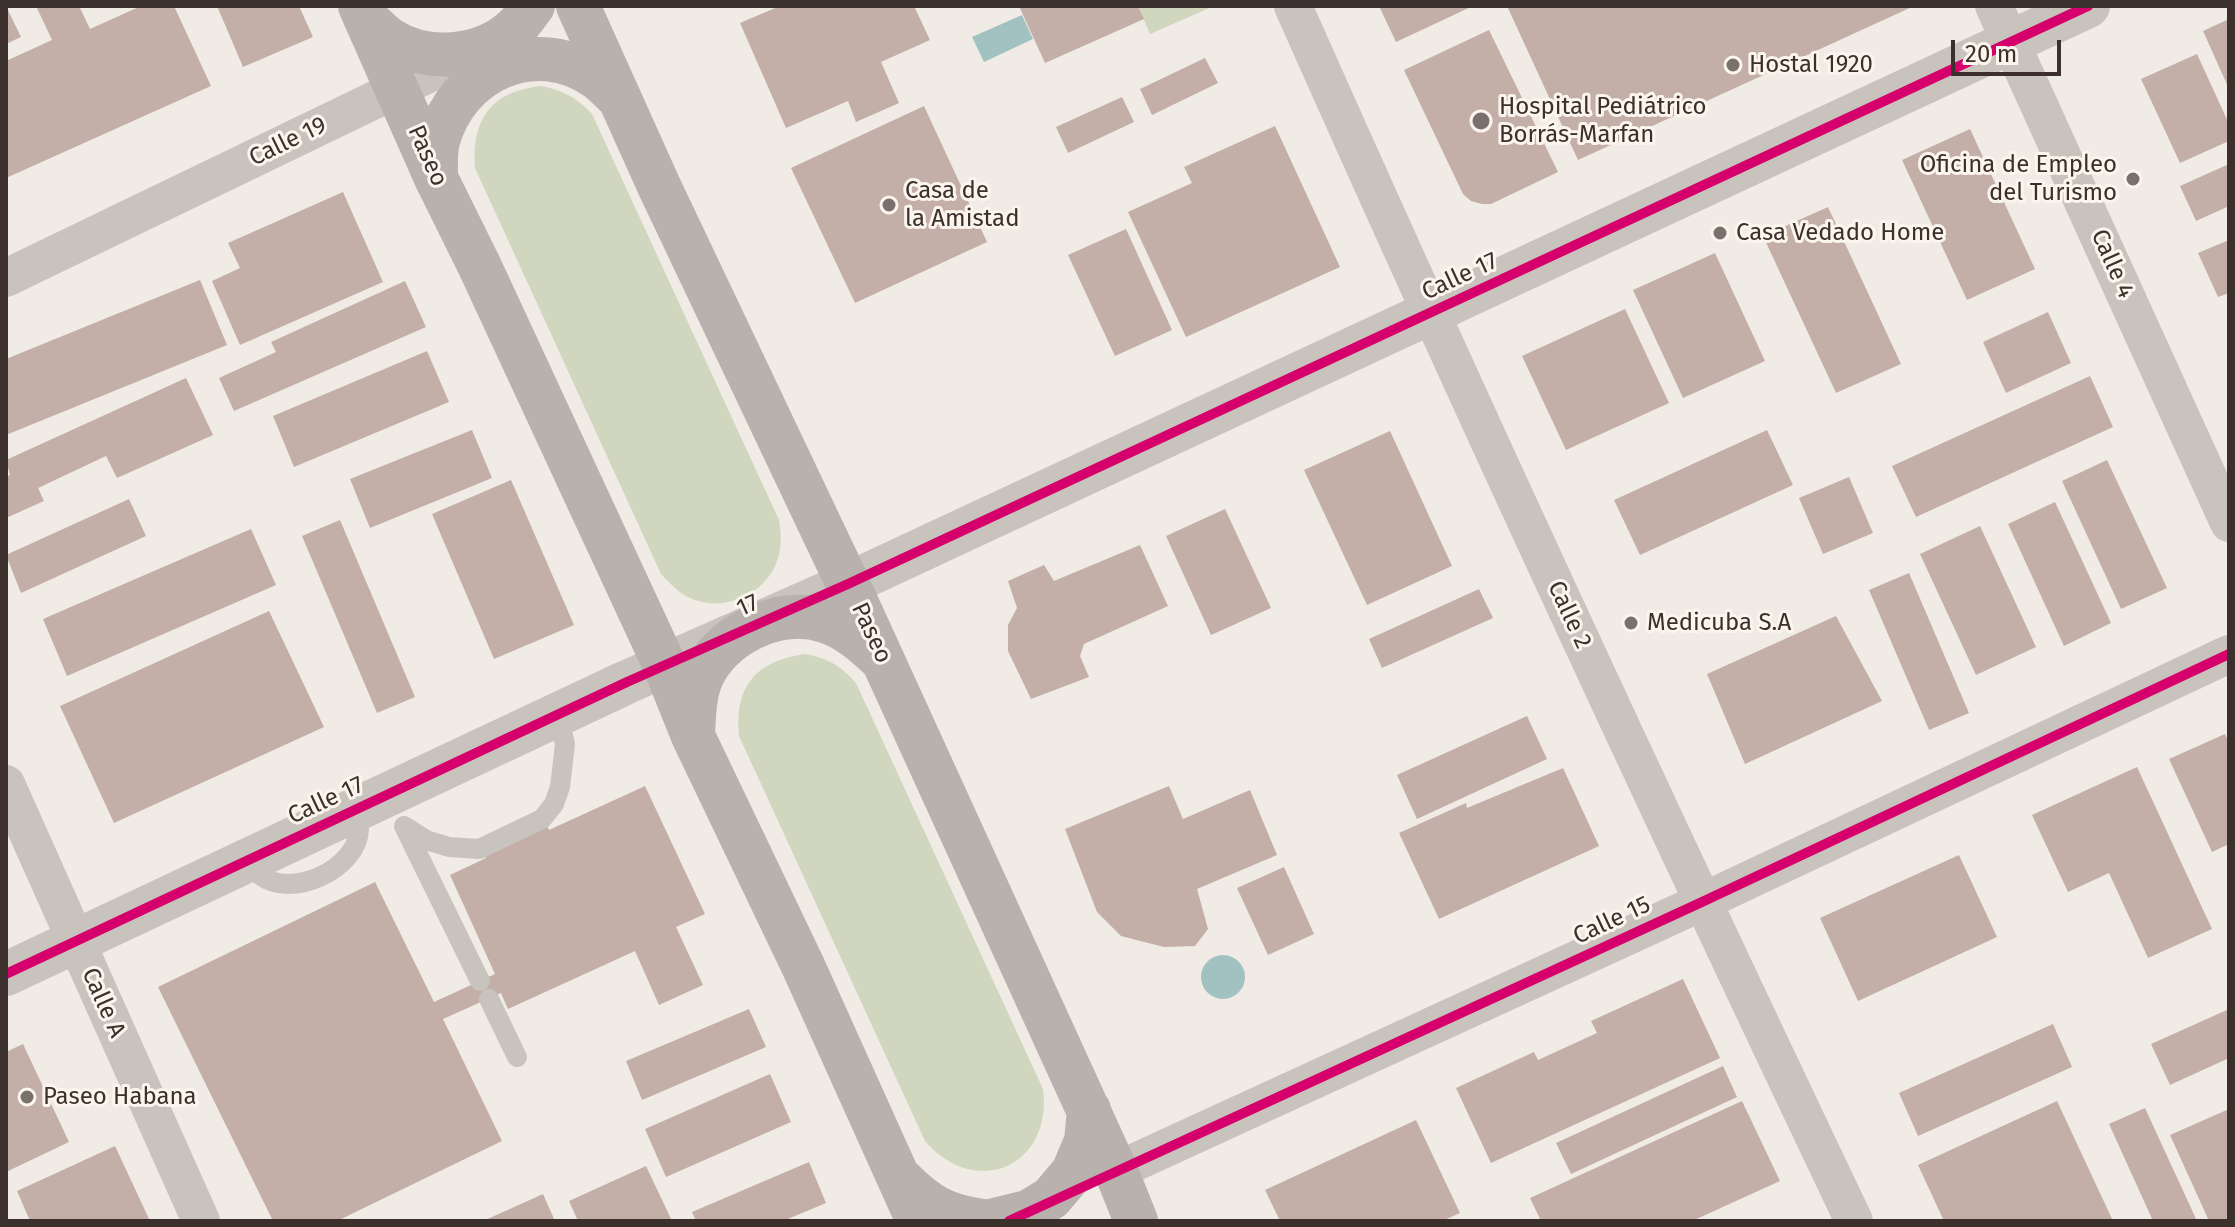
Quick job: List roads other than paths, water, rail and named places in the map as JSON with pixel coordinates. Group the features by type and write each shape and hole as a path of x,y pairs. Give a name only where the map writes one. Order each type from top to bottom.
{"main road":[{"path":"362,11 390,39 421,53 456,55 488,46 517,27 533,6"},
{"name":"Paseo","path":"578,6 659,186 883,660 1089,1110 1136,1221"},
{"name":"Paseo","path":"362,11 436,178 665,666 693,736 804,968 918,1221"},
{"path":"436,178 437,144 448,112 469,86 498,68 529,57 566,63 597,77 621,100"},
{"path":"693,736 694,701 705,670 727,643 755,625 789,617 823,620 854,635 883,660"},
{"path":"1009,1218 1051,1198 1073,1172 1086,1141 1089,1110"},
{"path":"899,1178 923,1202 954,1217 983,1221"}],"street":[{"name":"Calle 19","path":"6,278 571,6"},
{"name":"Calle 2","path":"1293,6 1430,313 1702,902 1854,1221"},
{"name":"Calle 17","path":"848,584 1430,313 2002,24 2088,6"},
{"name":"Calle 4","path":"2002,24 2229,523"},
{"name":"17","path":"665,666 848,584"},
{"name":"Calle 15","path":"1009,1218 1702,902 2229,654"},
{"name":"Calle 17","path":"6,974 249,860 382,810 558,715 665,666"},
{"name":"Calle A","path":"6,784 201,1221"}],"lane":[{"path":"382,810 426,840 449,847 479,849 542,819 554,804 560,787 565,744 558,715"},
{"path":"382,810 484,990 517,1057"}],"water":[{"path":"1022,15 1033,39 984,62 972,37"},
{"path":"1223,955 1239,961 1245,977 1239,993 1223,999 1207,993 1201,977 1207,961"}],"place":[{"name":"Hostal 1920","path":"1733,65"},
{"name":"Hospital Pediátrico Borrás-Marfan","path":"1481,121"},
{"name":"Oficina de Empleo del Turismo","path":"2133,179"},
{"name":"Casa de la Amistad","path":"889,205"},
{"name":"Casa Vedado Home","path":"1720,233"},
{"name":"Medicuba S.A","path":"1631,623"},
{"name":"Paseo Habana","path":"27,1097"}]}
